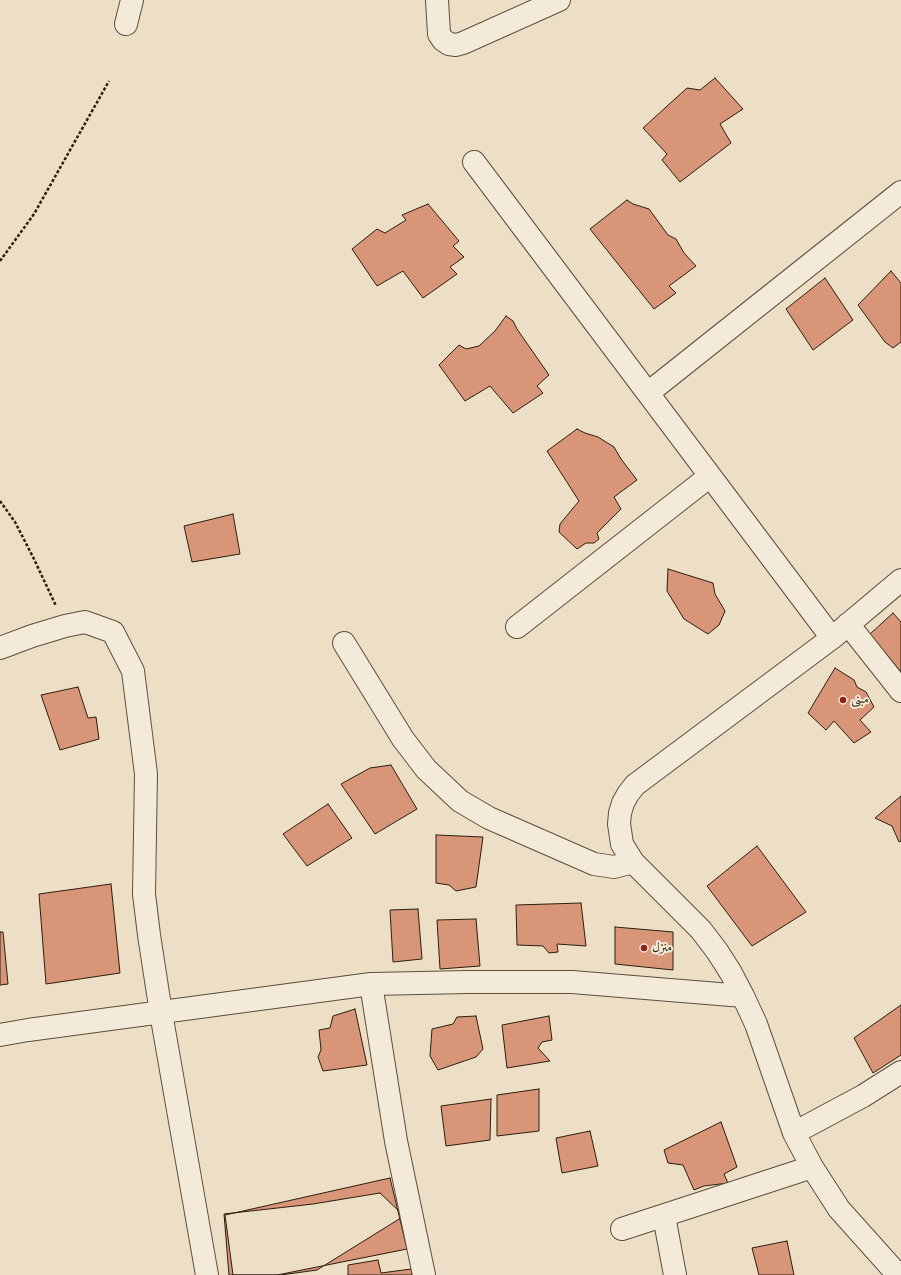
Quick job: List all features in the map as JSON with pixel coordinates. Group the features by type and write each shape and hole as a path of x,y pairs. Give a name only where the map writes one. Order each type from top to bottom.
{"street":[{"path":"126,24 132,0"},
{"path":"437,0 437,27 439,34 443,40 449,44 456,45 559,0"},
{"path":"474,162 832,638"},
{"path":"648,393 901,192"},
{"path":"517,627 710,476"},
{"path":"898,1275 839,1209 812,1167 794,1133 756,1024 744,996 717,951 701,930 633,862 622,844 619,824 623,803 635,785 832,638 901,580"},
{"path":"0,648 32,636 65,626 85,622 113,632 133,671 146,774 144,894 161,1012 207,1275"},
{"path":"848,624 901,691"},
{"path":"344,643 403,739 426,769 460,801 489,818 594,864 614,867 633,862"},
{"path":"0,1035 371,984 572,982 744,996"},
{"path":"371,984 396,1141 424,1275"},
{"path":"794,1133 863,1096 901,1072"},
{"path":"622,1230 812,1167"},
{"path":"664,1216 675,1275"}],"path":[{"path":"0,262 34,214 109,81"},
{"path":"0,501 14,522 34,559 65,626"}],"building":[{"path":"715,78 743,109 720,124 731,143 680,182 662,160 667,154 643,128 687,88 700,90"},
{"path":"627,200 633,204 649,209 668,235 676,239 684,253 696,266 669,286 676,293 654,309 590,229"},
{"path":"428,204 459,241 453,246 464,257 450,267 457,274 423,298 403,271 377,286 352,249 377,229 385,233 406,220 402,215"},
{"path":"891,271 901,283 901,342 893,348 885,342 858,305"},
{"path":"825,278 853,320 813,350 786,309"},
{"path":"506,316 513,321 549,375 537,386 543,393 513,413 490,386 465,401 439,365 459,345 466,349 479,346 495,331"},
{"path":"577,429 598,437 614,447 637,480 614,497 621,509 597,533 599,539 594,543 586,543 577,549 559,532 560,524 579,501 547,451"},
{"path":"233,514 240,554 192,562 184,526"},
{"path":"668,569 713,583 715,594 725,611 719,625 708,634 684,619 667,591"},
{"path":"893,613 901,622 901,672 870,634"},
{"name":"مبنى","path":"835,668 854,680 857,687 866,692 874,707 860,720 871,732 854,743 834,721 826,730 808,713"},
{"path":"78,687 88,718 96,717 99,739 60,750 41,695"},
{"path":"391,765 417,809 375,834 341,784 370,768"},
{"path":"901,796 901,841 899,842 892,826 875,818"},
{"path":"328,804 352,838 307,866 283,834"},
{"path":"436,835 483,837 476,887 456,891 449,885 436,883"},
{"path":"757,846 806,912 752,946 707,886"},
{"path":"111,884 120,973 46,984 39,894"},
{"path":"581,903 586,946 557,944 558,952 549,953 543,946 517,945 516,905"},
{"path":"418,909 422,959 393,962 390,910"},
{"path":"476,919 480,966 440,969 437,920"},
{"name":"منزل","path":"615,927 673,932 673,970 615,964"},
{"path":"0,932 3,932 8,984 0,985"},
{"path":"901,1005 901,1055 873,1073 854,1038"},
{"path":"355,1009 367,1065 323,1071 318,1057 321,1050 319,1030 330,1028 333,1016"},
{"path":"476,1016 483,1049 476,1057 438,1070 430,1056 432,1029 453,1024 457,1017"},
{"path":"549,1016 552,1040 542,1042 538,1048 550,1061 507,1068 502,1025"},
{"path":"539,1089 539,1131 497,1136 497,1095"},
{"path":"491,1099 490,1140 446,1146 441,1106"},
{"path":"721,1122 737,1167 724,1174 728,1183 704,1186 694,1190 683,1165 668,1163 664,1150"},
{"path":"590,1131 598,1166 562,1173 556,1138"},
{"path":"390,1178 407,1249 277,1275 233,1275 225,1215"},
{"path":"380,1193 404,1216 317,1270 281,1275 229,1275 224,1214 313,1204"},
{"path":"787,1241 794,1275 759,1275 752,1248"},
{"path":"378,1260 381,1273 411,1269 412,1275 348,1275 348,1265"}],"place":[{"name":"مبنى","path":"843,700"},
{"name":"منزل","path":"644,948"}]}
